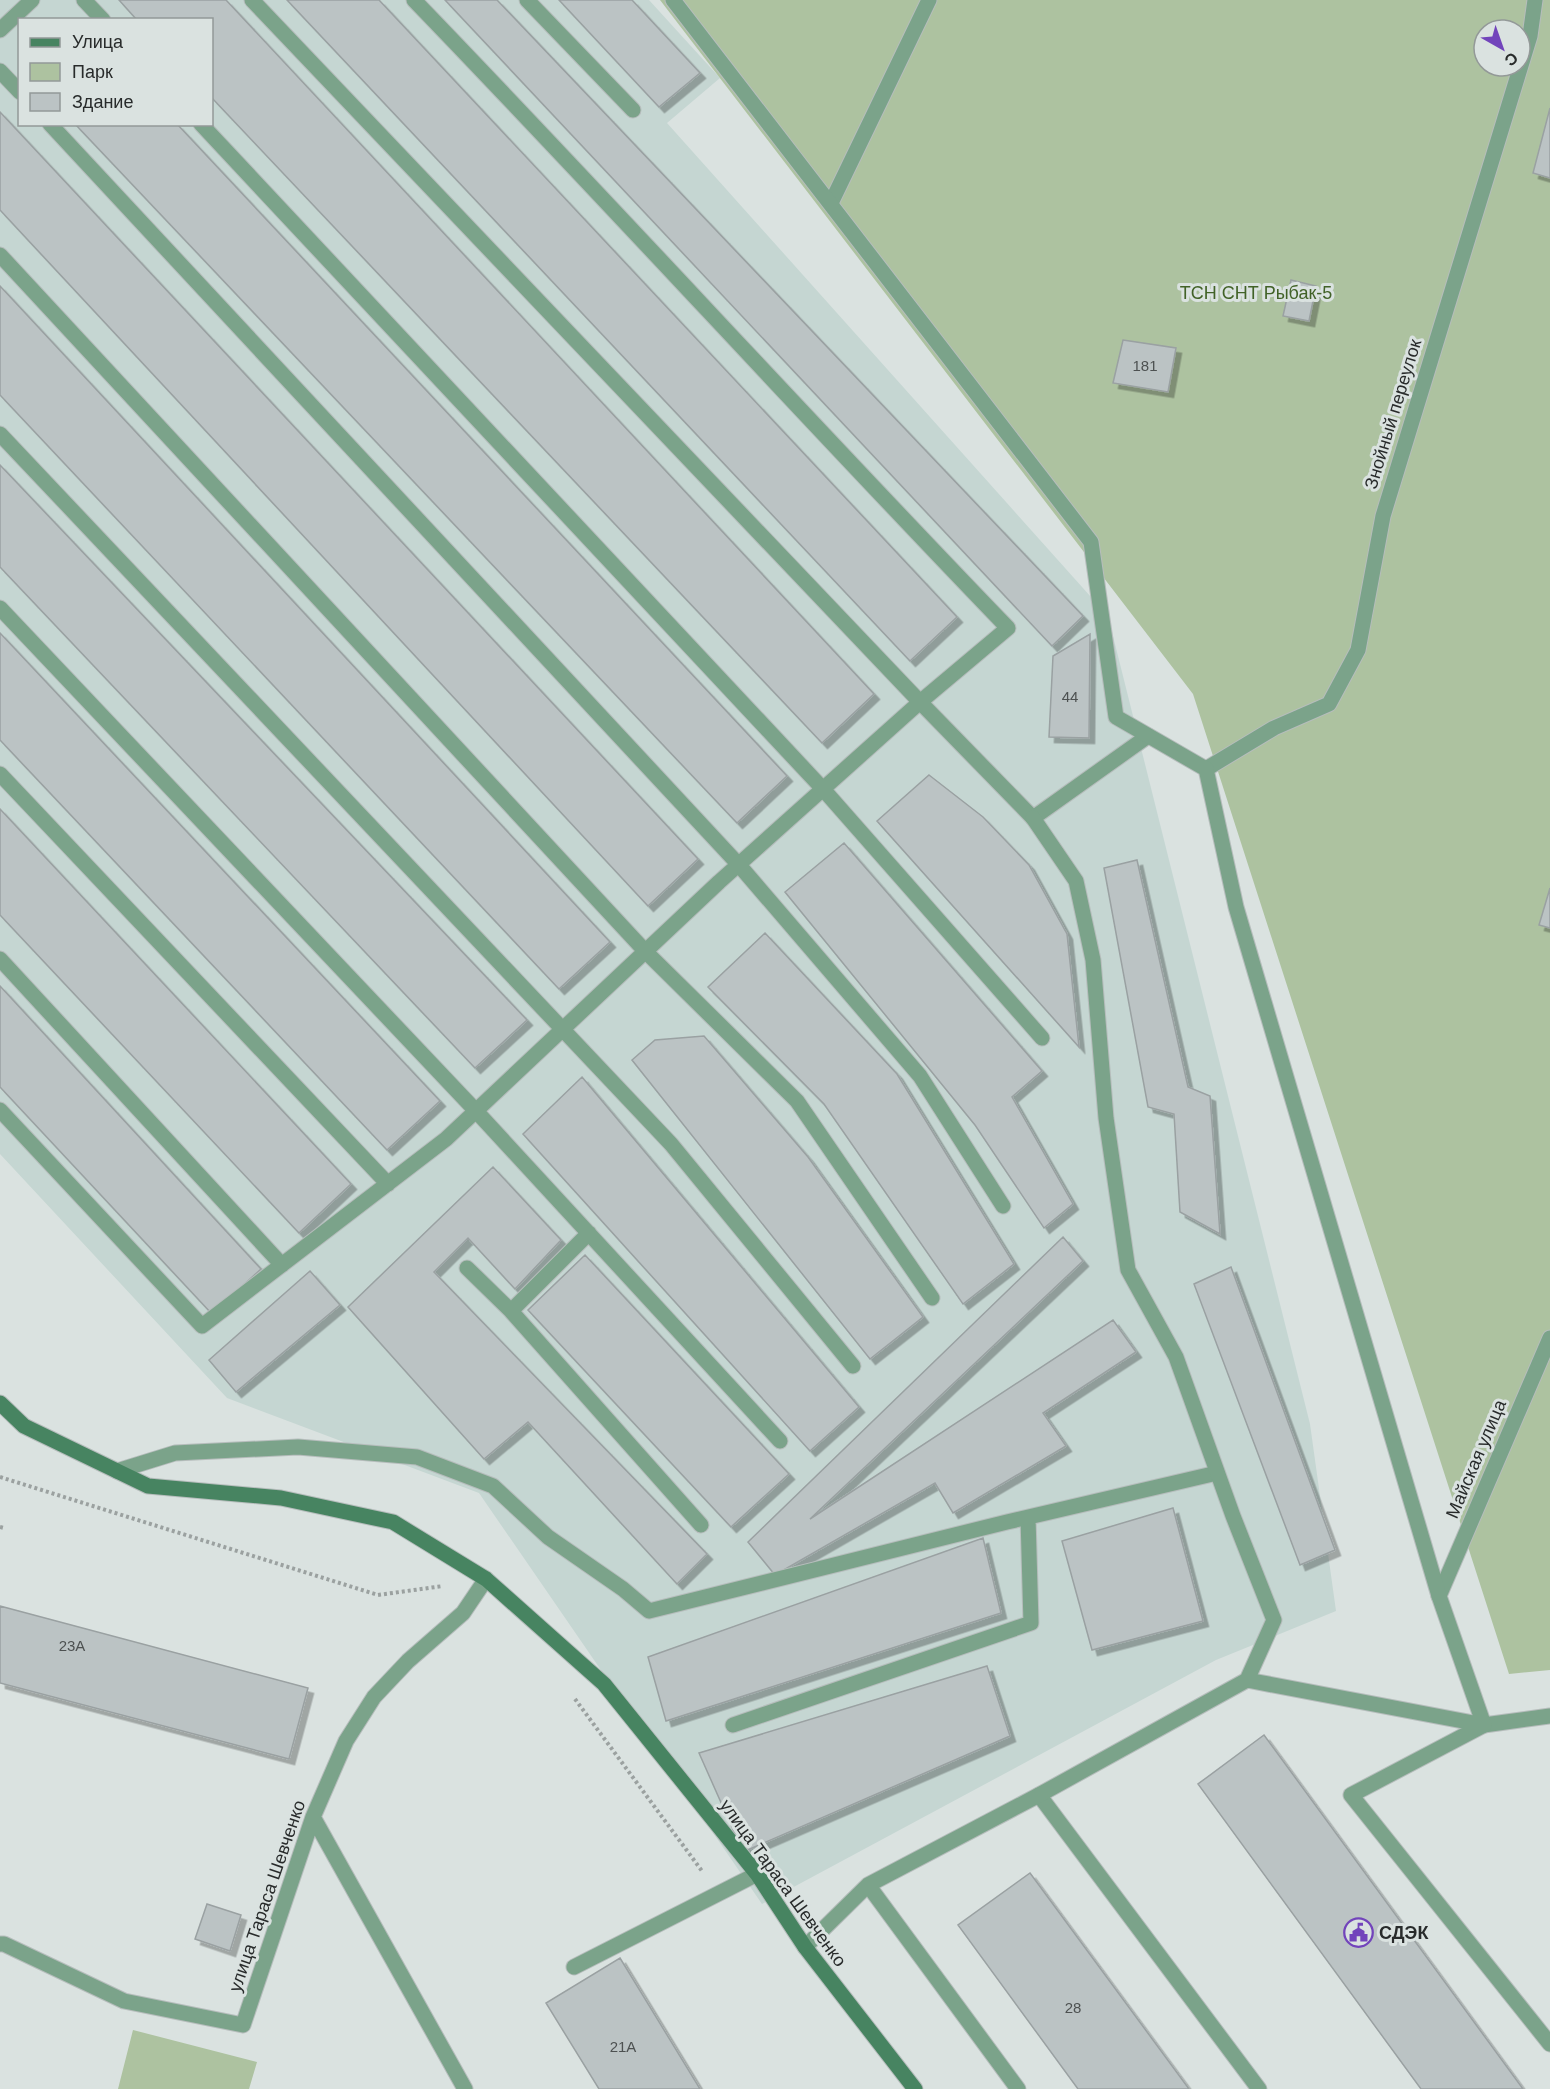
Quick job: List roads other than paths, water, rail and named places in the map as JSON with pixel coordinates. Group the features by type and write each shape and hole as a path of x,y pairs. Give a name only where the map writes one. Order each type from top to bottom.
{"street":[{"path":"0,30 32,0"},
{"path":"84,0 101,18"},
{"path":"252,0 1033,818 1076,881 1091,949 1106,1118 1128,1270 1176,1357 1217,1473 1274,1620 1248,1680 1039,1795 868,1885 805,1947"},
{"path":"0,1110 202,1326 446,1139 739,865 920,702 1008,628 883,499 539,130 414,0"},
{"path":"527,0 633,110"},
{"path":"673,0 1091,542 1116,717 1206,769 1236,906 1439,1596 1485,1725"},
{"path":"831,203 928,0"},
{"name":"Знойный переулок","path":"1206,769 1274,728 1329,704 1358,650 1383,516 1530,36 1535,0"},
{"path":"0,71 18,90"},
{"path":"52,126 739,865 920,1076 1003,1206"},
{"path":"203,126 823,789 1042,1038"},
{"path":"0,255 645,951 797,1101 932,1298"},
{"path":"0,435 671,1143 853,1366"},
{"path":"0,608 476,1111 780,1441"},
{"path":"1033,818 1148,736"},
{"path":"0,774 388,1184"},
{"path":"0,959 282,1265"},
{"path":"511,1311 589,1233"},
{"path":"466,1268 511,1311 701,1525"},
{"name":"Майская улица","path":"1439,1596 1550,1338"},
{"name":"улица Тараса Шевченко","path":"0,1403 24,1426 148,1486 281,1497 393,1522 486,1579 604,1684 757,1874 805,1947 915,2089"},
{"path":"117,1471 175,1453 298,1447 417,1457 493,1486 548,1537 623,1589 649,1611 1028,1517 1217,1473"},
{"path":"733,1725 1031,1623 1028,1517"},
{"name":"улица Тараса Шевченко","path":"0,1944 124,2001 243,2025 313,1817 346,1741 374,1697 408,1661 463,1613 486,1579"},
{"path":"1248,1680 1485,1725 1550,1716"},
{"path":"1485,1725 1351,1795 1550,2044"},
{"path":"1039,1795 1259,2089"},
{"path":"313,1817 465,2089"},
{"path":"574,1967 757,1874"},
{"path":"868,1885 1018,2089"}],"place":[{"name":"СДЭК","path":"1358,1933"}],"park label":[{"name":"ТСН СНТ Рыбак-5","path":"1256,293"}]}
